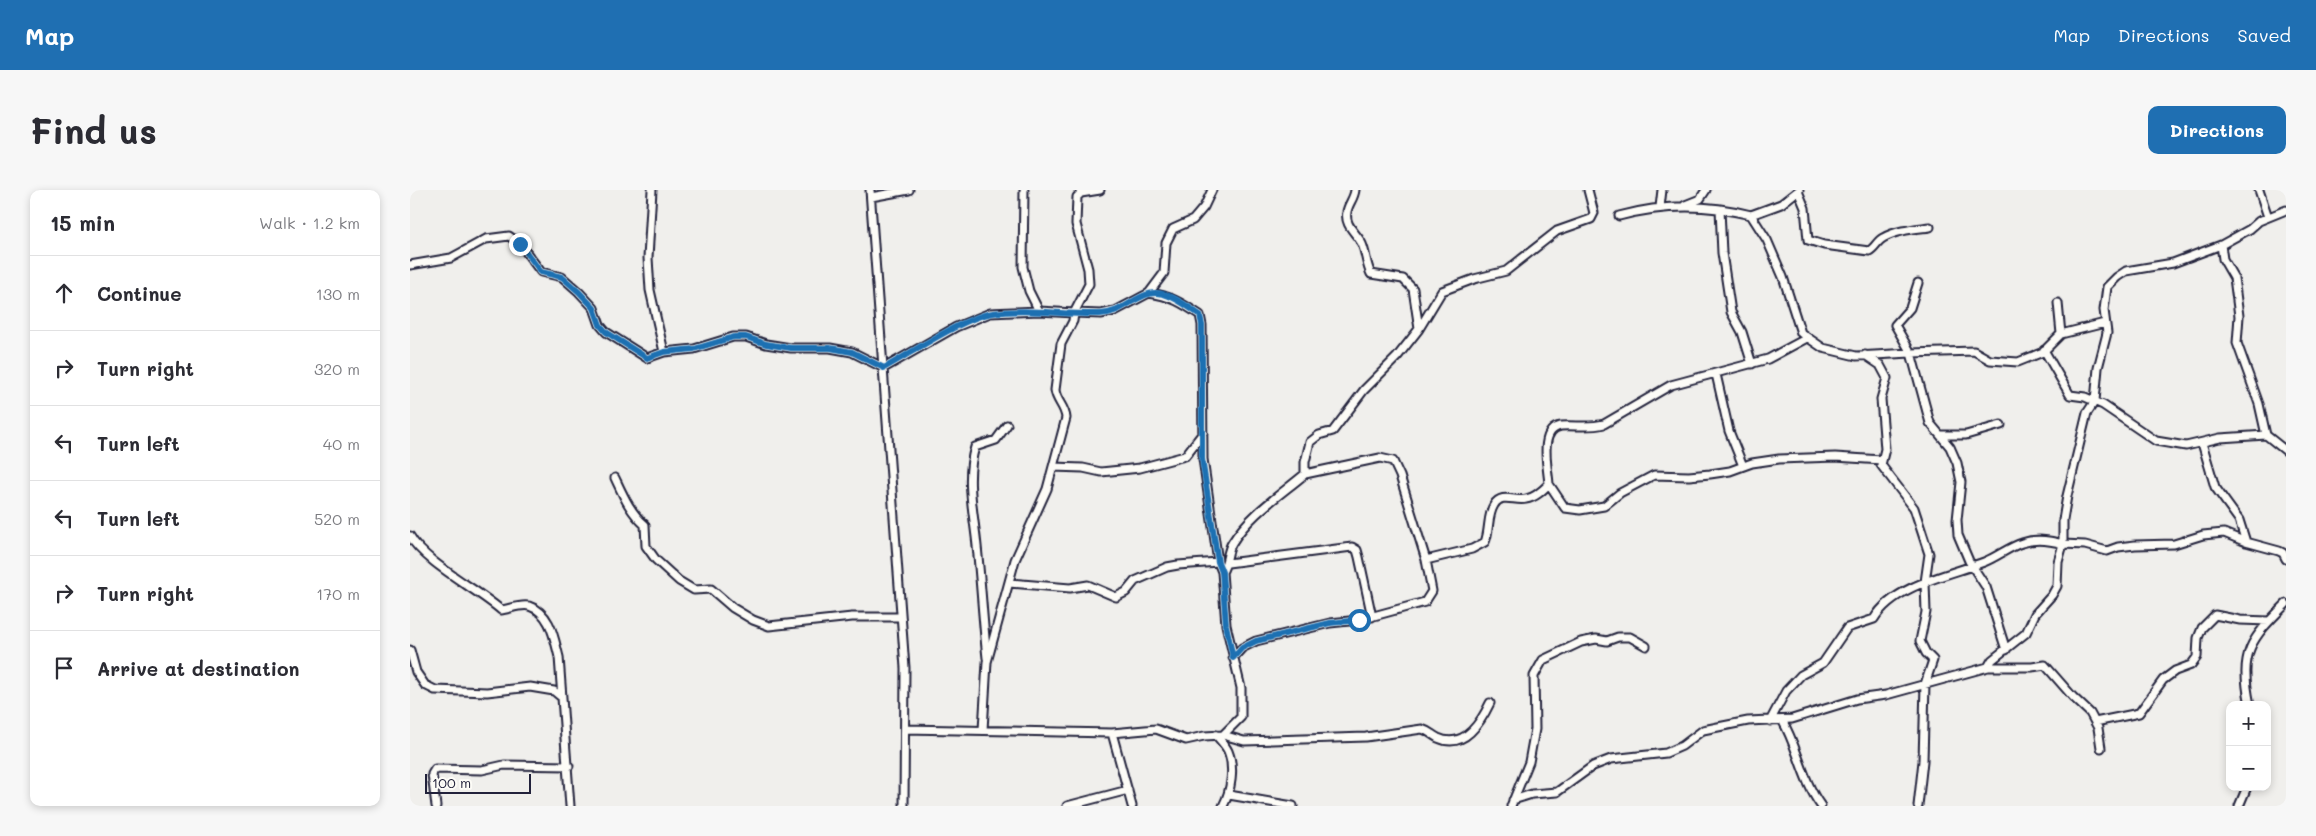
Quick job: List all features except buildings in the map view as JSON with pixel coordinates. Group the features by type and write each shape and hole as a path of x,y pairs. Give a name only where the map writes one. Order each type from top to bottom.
{"street":[{"path":"652,190 648,258 650,290 664,352"},
{"path":"904,806 905,729 902,617 871,193 909,190"},
{"path":"1024,190 1024,268 1029,291 1039,311"},
{"path":"987,662 1024,537 1047,489 1066,418 1065,410 1056,397 1055,390 1061,344 1089,284 1085,255 1076,224 1077,197 1081,193 1100,190"},
{"path":"884,368 956,327 990,313 1039,311 1101,314 1115,311 1149,293 1164,273 1166,243 1173,228 1193,220 1204,207 1212,190"},
{"path":"1355,190 1347,212 1347,223 1362,244 1365,261 1371,274 1402,280 1413,289 1419,329"},
{"path":"1305,474 1305,462 1310,442 1318,435 1333,432 1364,390 1397,357 1419,329 1442,291 1474,279 1506,271 1557,231 1591,219 1594,213 1588,190"},
{"path":"1660,207 1662,190"},
{"path":"1682,206 1700,199 1706,190"},
{"path":"1619,216 1642,210 1682,206 1751,214 1781,204 1799,190 1805,208 1808,240 1824,245 1869,251 1880,239 1891,234 1930,227"},
{"path":"2259,190 2268,217"},
{"path":"1720,209 1722,252 1731,312 1742,332 1752,364"},
{"path":"1988,667 1992,660 2026,633 2035,614 2057,586 2058,562 2063,544 2063,520 2067,496 2087,414 2095,402 2098,368 2107,333 2105,323 2107,287 2117,276 2135,269 2173,264 2221,245 2250,229 2259,221 2286,210"},
{"path":"1751,214 1767,240 1783,277 1801,333 1823,348 1856,356 1974,351 1990,360 2018,362 2044,350 2061,334 2105,323"},
{"path":"410,265 452,258 486,239 509,236 520,244 541,272 562,277 579,292 594,308 600,325 606,332 647,358 664,352 694,349 734,337 746,337 766,344 791,348 830,348 852,352 884,368"},
{"path":"2221,245 2223,259 2234,278 2239,316 2237,343 2259,404 2266,435 2286,451"},
{"path":"1918,283 1914,290 1910,308 1895,325 1911,353 1930,423 1950,447 1957,463 1961,482 1957,520 1958,535 1972,565 1986,587 2006,650"},
{"path":"1149,293 1168,296 1200,315 1202,325 1202,459 1218,562 1222,572 1226,625 1241,688 1242,717 1219,736"},
{"path":"2058,303 2061,334"},
{"path":"1807,338 1782,353 1752,364 1671,385 1604,424 1594,427 1559,426 1551,430 1546,437 1549,484 1565,508 1580,510 1604,506 1620,493 1654,475 1688,476 1710,474 1779,459 1835,456 1882,460"},
{"path":"2044,350 2070,395 2085,397 2095,402 2131,423 2156,441 2186,446 2220,438 2266,435"},
{"path":"1866,355 1880,365 1887,378 1881,399 1885,449 1881,464 1914,508 1929,554 1925,582 1926,612 1920,640 1926,653 1933,660 1926,684 1923,761 1918,806"},
{"path":"1716,374 1729,430 1743,466"},
{"path":"1941,435 1966,435 2001,425"},
{"path":"982,730 987,662 972,505 971,461 975,447 996,440 1007,426"},
{"path":"1053,467 1083,468 1101,472 1140,468 1185,456 1203,433"},
{"path":"2202,443 2216,487 2239,520 2246,542"},
{"path":"1222,572 1228,563 1230,546 1240,531 1305,474 1380,458 1393,461 1400,476 1432,585 1430,598 1425,602 1372,617 1330,623 1256,641 1242,648 1233,658"},
{"path":"615,478 637,518 645,525 646,546 656,560 680,581 694,590 711,589 733,608 753,620 769,626 852,617 902,617"},
{"path":"1426,560 1472,549 1485,542 1488,534 1490,514 1495,503 1506,497 1526,500 1538,494 1549,484"},
{"path":"1770,721 1786,691 1801,676 1823,663 1847,628 1874,619 1879,611 1896,595 1925,582 1984,562 2022,543 2047,539 2063,544 2085,545 2106,551 2135,545 2174,544 2203,535 2224,533 2246,542 2285,553"},
{"path":"410,536 439,565 483,594 502,610 527,606 544,615 553,634 559,658 560,696 568,766 570,806"},
{"path":"1228,563 1352,547 1357,550 1360,557 1372,617"},
{"path":"1009,583 1070,588 1088,585 1116,597 1126,592 1135,581 1167,567 1178,564 1218,562"},
{"path":"2250,701 2246,668 2249,647 2269,621 2286,604"},
{"path":"2095,722 2139,713 2163,680 2191,665 2197,657 2198,638 2202,628 2215,615 2240,620 2269,621"},
{"path":"1512,803 1529,762 1535,729 1534,676 1543,660 1581,642 1596,639 1607,641 1618,637 1630,637 1646,646"},
{"path":"410,650 416,672 426,685 435,690 487,692 530,687 554,691 560,696"},
{"path":"1512,803 1532,794 1557,792 1593,766 1611,759 1666,753 1682,746 1704,730 1748,721 1770,721 1799,717 1857,699 1886,695 1988,667 2045,665 2073,697 2090,712 2095,722 2101,748"},
{"path":"905,729 1112,733 1156,729 1186,740 1204,736 1219,736 1244,741 1366,737 1422,729 1429,730 1437,738 1450,742 1462,739 1481,723 1490,703"},
{"path":"1782,720 1788,730 1808,785 1821,806"},
{"path":"1112,733 1132,806"},
{"path":"1219,736 1228,750 1231,767 1229,795 1223,806"},
{"path":"436,806 432,774 435,769 454,771 482,770 504,765 568,766"},
{"path":"1067,806 1128,790"},
{"path":"2239,806 2245,791"},
{"path":"1229,795 1293,806"}],"route":[{"path":"520,244 541,272 562,277 579,292 594,308 600,325 606,332 647,358 664,352 694,349 734,337 746,337 766,344 791,348 830,348 852,352 884,368 956,327 990,313 1021,311 1101,314 1115,311 1149,293 1168,296 1188,306 1200,315 1202,325 1202,459 1218,562 1222,572 1226,625 1233,658 1249,643 1330,623 1359,620"}]}
